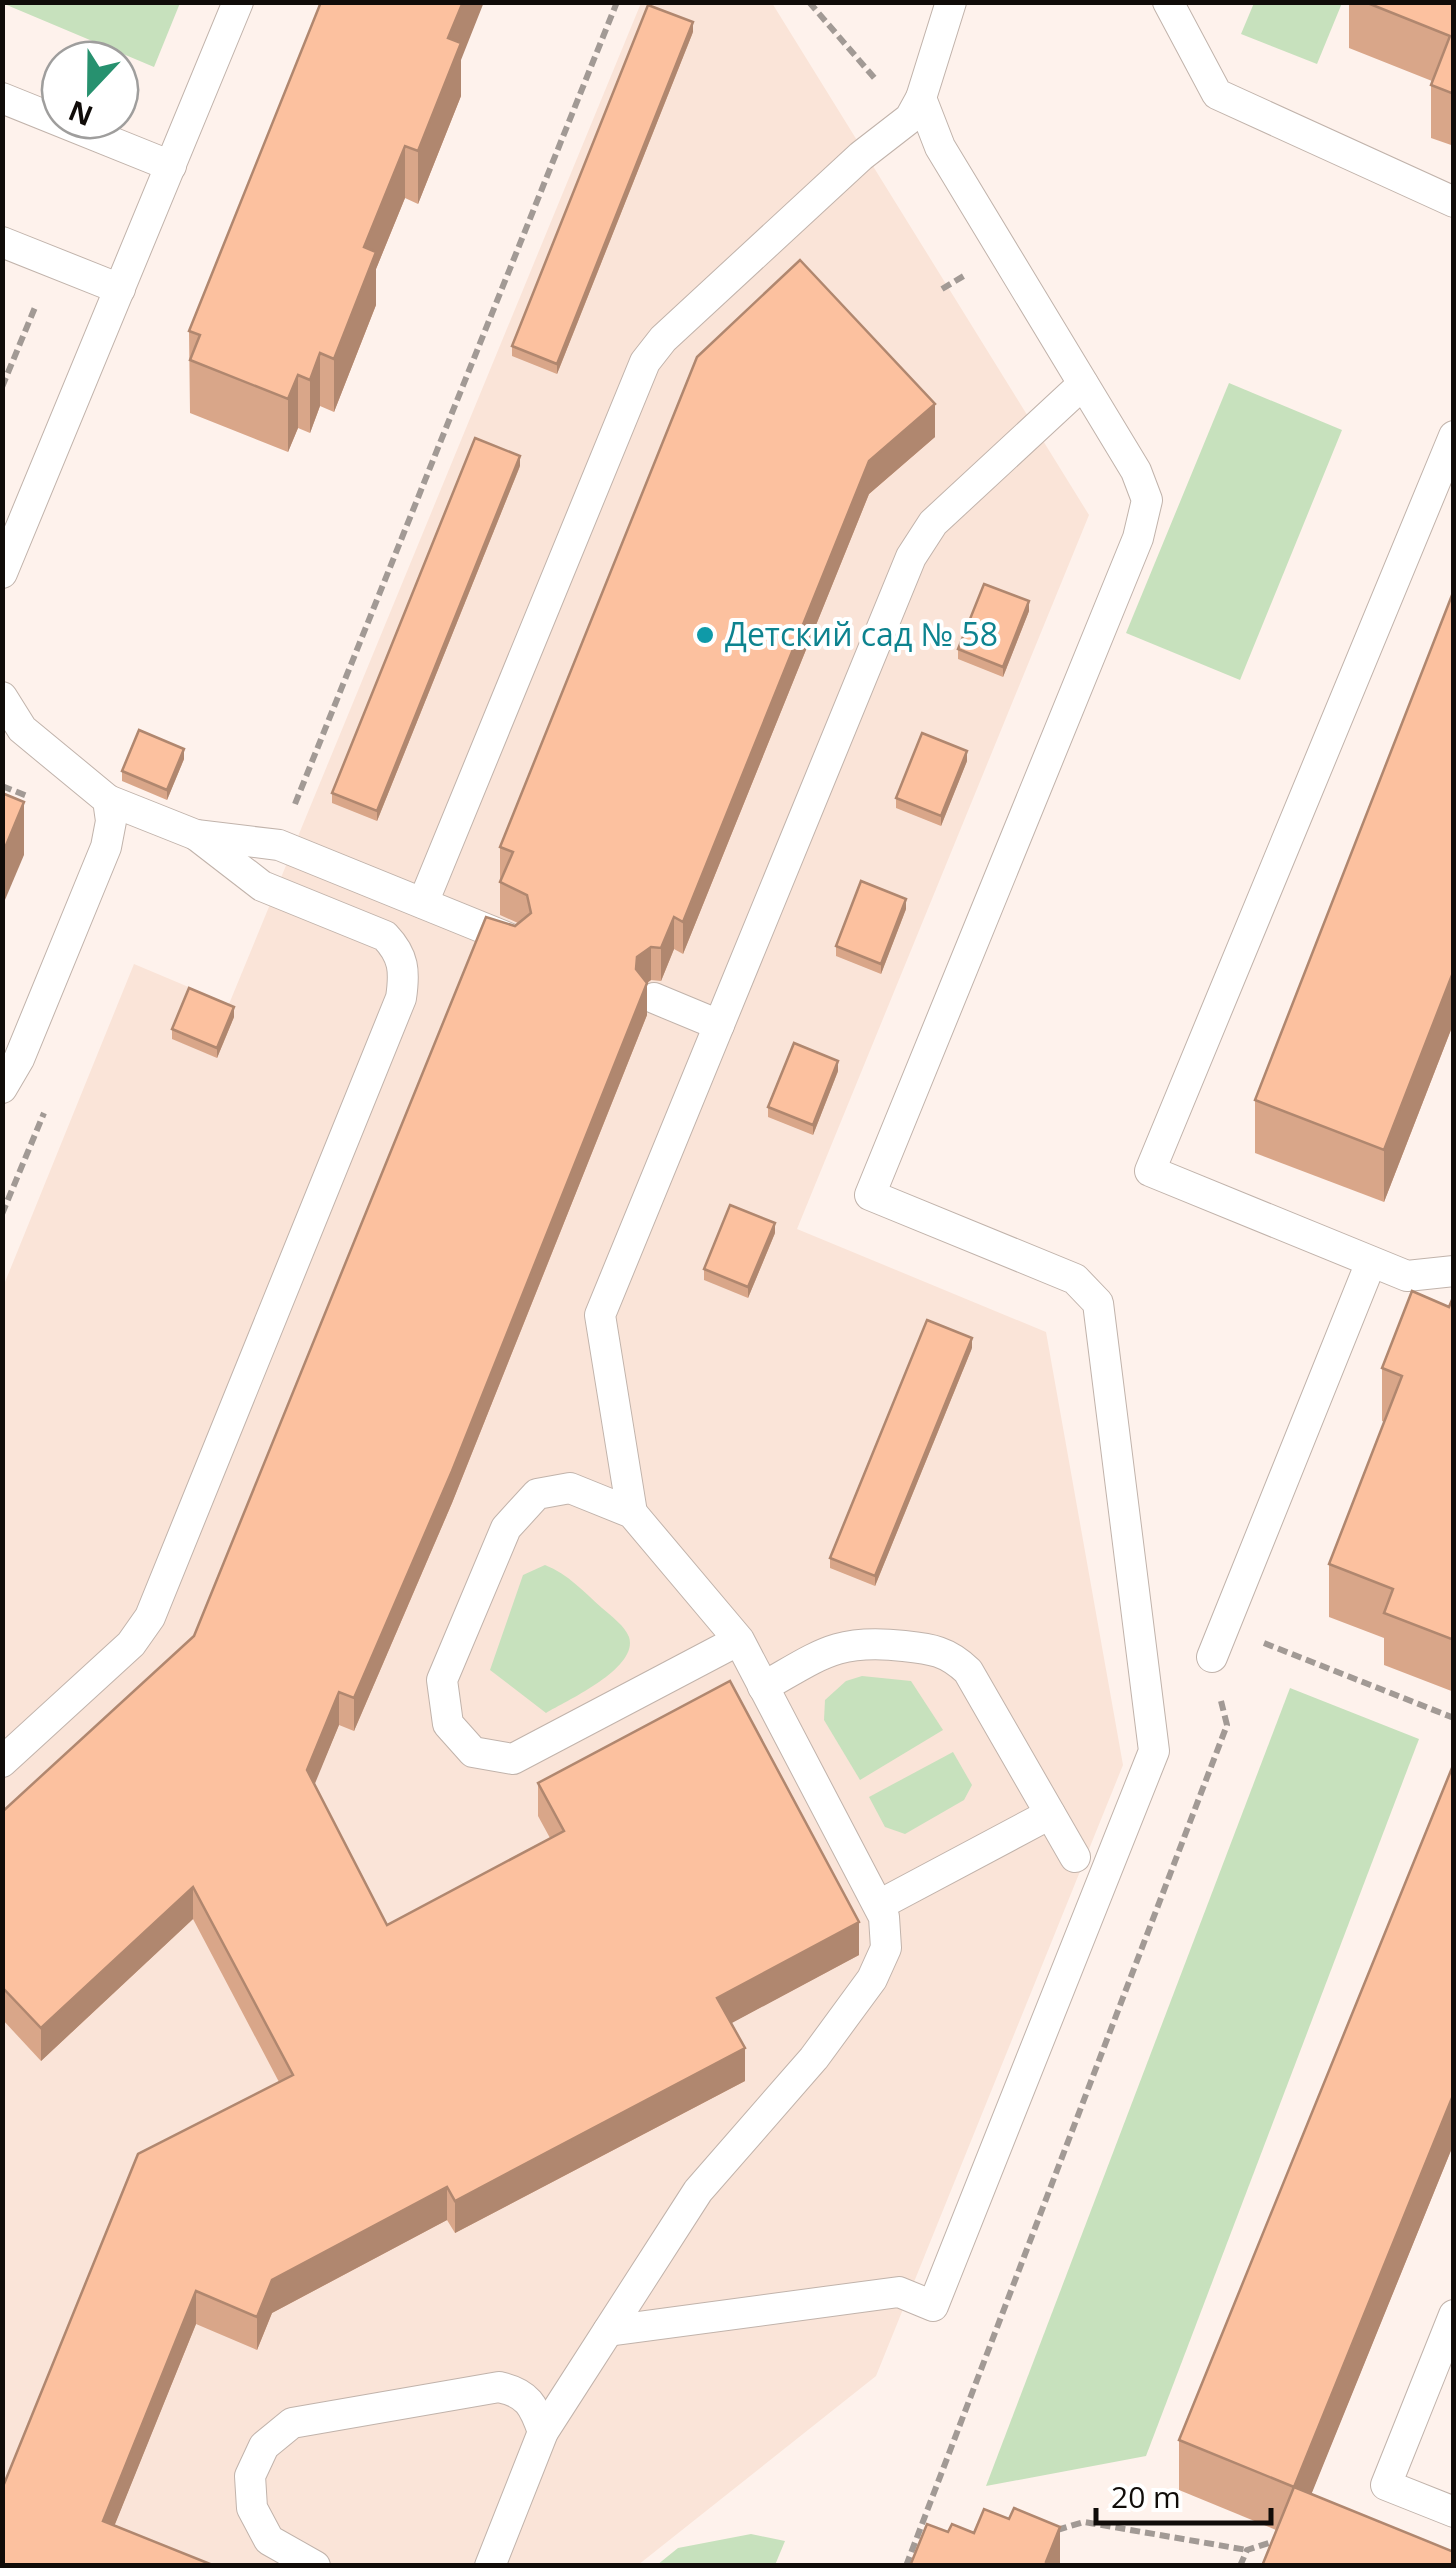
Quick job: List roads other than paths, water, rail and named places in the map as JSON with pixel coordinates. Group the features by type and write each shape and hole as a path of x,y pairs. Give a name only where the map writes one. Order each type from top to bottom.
{"lane":[{"path":"2,572 238,2"},
{"path":"422,903 645,362 663,339 916,108 951,2"},
{"path":"1168,2 1217,94 1454,202"},
{"path":"2,98 171,166"},
{"path":"608,2331 899,2292 933,2306 1154,1751 1098,1304 1076,1278 870,1194 1138,538 1147,500 1136,471 916,108"},
{"path":"2,242 120,290"},
{"path":"632,1512 600,1315 912,557 933,523 1084,384"},
{"path":"1454,436 1150,1171 1407,1276 1454,1271"},
{"path":"2,697 22,729 108,800 196,836 262,886 385,936 398,950 405,972 401,998 150,1617 130,1644 2,1762"},
{"path":"2,1088 20,1059 106,847 108,800"},
{"path":"196,836 279,845 513,940"},
{"path":"654,998 720,1025"},
{"path":"1212,1657 1371,1262"},
{"path":"490,2566 543,2432 698,2191 814,2058 872,1979 886,1948 879,1905 739,1640 632,1512 570,1488 537,1494 506,1528 442,1680 448,1724 474,1752 513,1759 739,1640"},
{"path":"763,1687 846,1644 867,1640 937,1648 968,1670 1075,1857"},
{"path":"879,1905 1050,1814"},
{"path":"1454,2314 1386,2484 1454,2512"},
{"path":"314,2566 269,2540 252,2508 250,2476 264,2446 292,2423 499,2388 518,2391 533,2403 543,2432"}],"place":[{"name":"Детский сад № 58","path":"705,635"}]}
